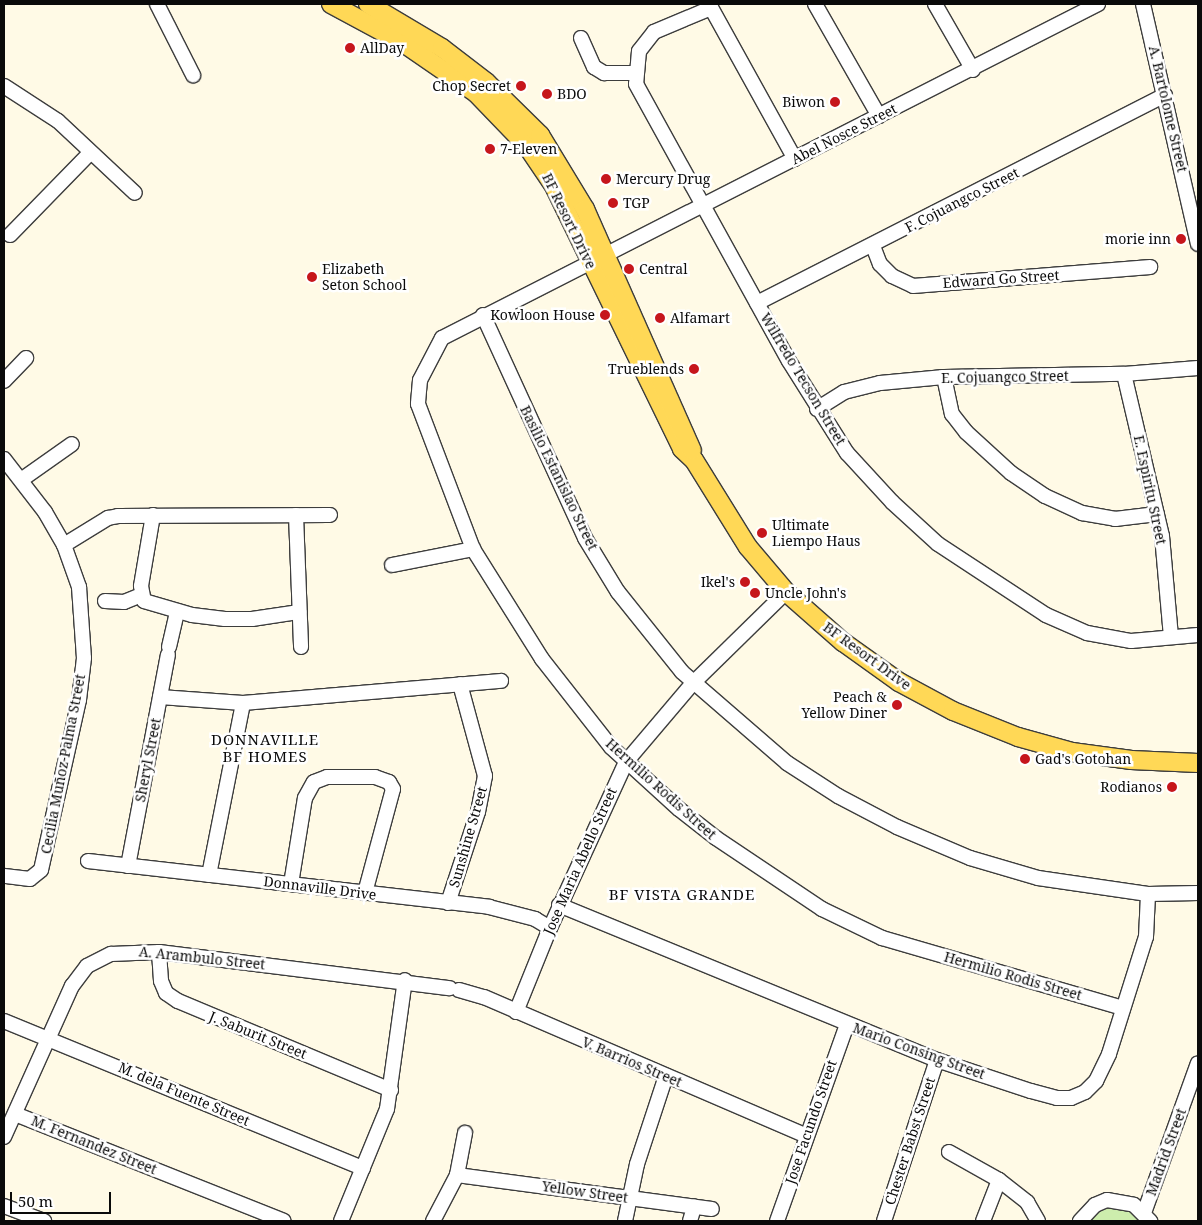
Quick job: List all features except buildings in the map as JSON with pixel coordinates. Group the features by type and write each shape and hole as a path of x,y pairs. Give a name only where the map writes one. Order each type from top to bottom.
{"main road":[{"name":"BF Resort Drive","path":"368,4 415,29 450,54 486,82 540,135 586,209 691,444 694,460"},
{"name":"BF Resort Drive","path":"341,5 405,44 490,105 528,146 554,186 674,435 694,460 748,548 786,592 843,642 900,682 953,711 1018,737 1072,752 1131,760 1198,763"}],"street":[{"path":"157,4 193,74"},
{"path":"815,4 878,116"},
{"path":"935,4 973,70"},
{"name":"Abel Nosce Street","path":"589,262 973,70 1098,4"},
{"name":"A. Bartolome Street","path":"1143,4 1198,244"},
{"path":"703,205 636,84 635,73 638,51 654,32 710,6 795,159"},
{"path":"580,38 594,67 604,73 635,73"},
{"path":"5,88 58,121 90,153 135,193"},
{"name":"F. Cojuangco Street","path":"758,302 872,246 1165,95"},
{"path":"10,234 90,153"},
{"name":"Wilfredo Tecson Street","path":"703,205 817,409 847,453 892,502 938,544 1004,590 1046,615 1087,633 1131,641 1198,635"},
{"name":"Edward Go Street","path":"872,246 880,264 892,276 913,286 1150,267"},
{"name":"Hermilio Rodis Street","path":"589,262 442,338 420,380 418,404 473,549 542,659 580,710 626,762 716,838 822,909 882,938 1123,1008"},
{"name":"Basilio Estanislao Street","path":"483,316 585,538 618,592 693,683 787,762 838,796 897,827 970,858 1038,878 1148,894 1198,893"},
{"path":"4,381 26,358"},
{"name":"E. Cojuangco Street","path":"817,409 844,392 880,383 944,378 1124,374 1198,368"},
{"name":"E. Espiritu Street","path":"1124,374 1157,514 1171,637"},
{"path":"944,378 952,414 966,432 1011,473 1046,496 1082,513 1115,519 1157,514"},
{"path":"21,480 72,444"},
{"name":"Cecilia Muñoz-Palma Street","path":"4,459 21,480 64,544 79,587 84,624 84,658 79,700 41,870 30,879 4,876"},
{"path":"141,595 154,515"},
{"path":"64,544 108,518 154,515 330,516"},
{"path":"296,515 301,647"},
{"path":"392,565 473,549"},
{"name":"Jose Maria Abello Street","path":"516,1012 559,905 626,762 693,683 786,592"},
{"path":"141,595 154,605 177,611 252,619 300,612"},
{"path":"105,601 124,602 141,595"},
{"name":"Sheryl Street","path":"128,866 177,611"},
{"path":"160,697 243,702 501,681"},
{"name":"Sunshine Street","path":"448,903 478,812 485,776 460,684"},
{"path":"209,875 243,702"},
{"path":"292,884 305,798 314,782 327,777 375,777 390,782 393,789 365,893"},
{"name":"Donnaville Drive","path":"88,861 489,907 535,919 550,928"},
{"name":"Mario Consing Street","path":"559,905 937,1060 1031,1091 1056,1098 1071,1098 1085,1092 1096,1081 1109,1054 1146,937 1148,894"},
{"name":"A. Arambulo Street","path":"4,1137 72,986 88,966 111,954 160,952 405,980 454,989"},
{"name":"J. Saburit Street","path":"160,952 161,981 166,993 178,1001 391,1090"},
{"path":"341,1221 382,1126 391,1090 405,980"},
{"name":"V. Barrios Street","path":"454,989 484,997 806,1134"},
{"name":"M. dela Fuente Street","path":"4,1021 50,1038 363,1168"},
{"name":"Jose Facundo Street","path":"777,1221 806,1134 847,1024"},
{"name":"Chester Babst Street","path":"884,1221 937,1060"},
{"name":"Madrid Street","path":"1147,1217 1198,1063"},
{"path":"625,1221 637,1164 666,1076"},
{"name":"M. Fernandez Street","path":"15,1114 284,1221"},
{"path":"433,1221 457,1175 465,1134"},
{"path":"949,1152 999,1180 1027,1202 1038,1221"},
{"name":"Yellow Street","path":"457,1175 712,1209"},
{"path":"983,1221 999,1180"},
{"path":"1080,1221 1094,1205 1107,1200 1127,1202 1147,1217"},
{"path":"4,1206 44,1221"},
{"path":"690,1221 694,1207"}],"green space":[{"path":"1107,1206 1131,1210 1142,1221 1086,1221"}],"place":[{"name":"AllDay","path":"350,48"},
{"name":"Chop Secret","path":"521,86"},
{"name":"BDO","path":"547,94"},
{"name":"Biwon","path":"835,102"},
{"name":"7-Eleven","path":"490,149"},
{"name":"Mercury Drug","path":"606,179"},
{"name":"TGP","path":"613,203"},
{"name":"morie inn","path":"1181,239"},
{"name":"Central","path":"629,269"},
{"name":"Elizabeth Seton School","path":"312,277"},
{"name":"Kowloon House","path":"605,315"},
{"name":"Alfamart","path":"660,318"},
{"name":"Trueblends","path":"694,369"},
{"name":"Ultimate Liempo Haus","path":"762,533"},
{"name":"Ikel's","path":"745,582"},
{"name":"Uncle John's","path":"755,593"},
{"name":"Peach & Yellow Diner","path":"897,705"},
{"name":"Gad's Gotohan","path":"1025,759"},
{"name":"Rodianos","path":"1172,787"}],"district":[{"name":"DONNAVILLE BF HOMES","path":"265,748"},
{"name":"BF VISTA GRANDE","path":"682,895"}]}
